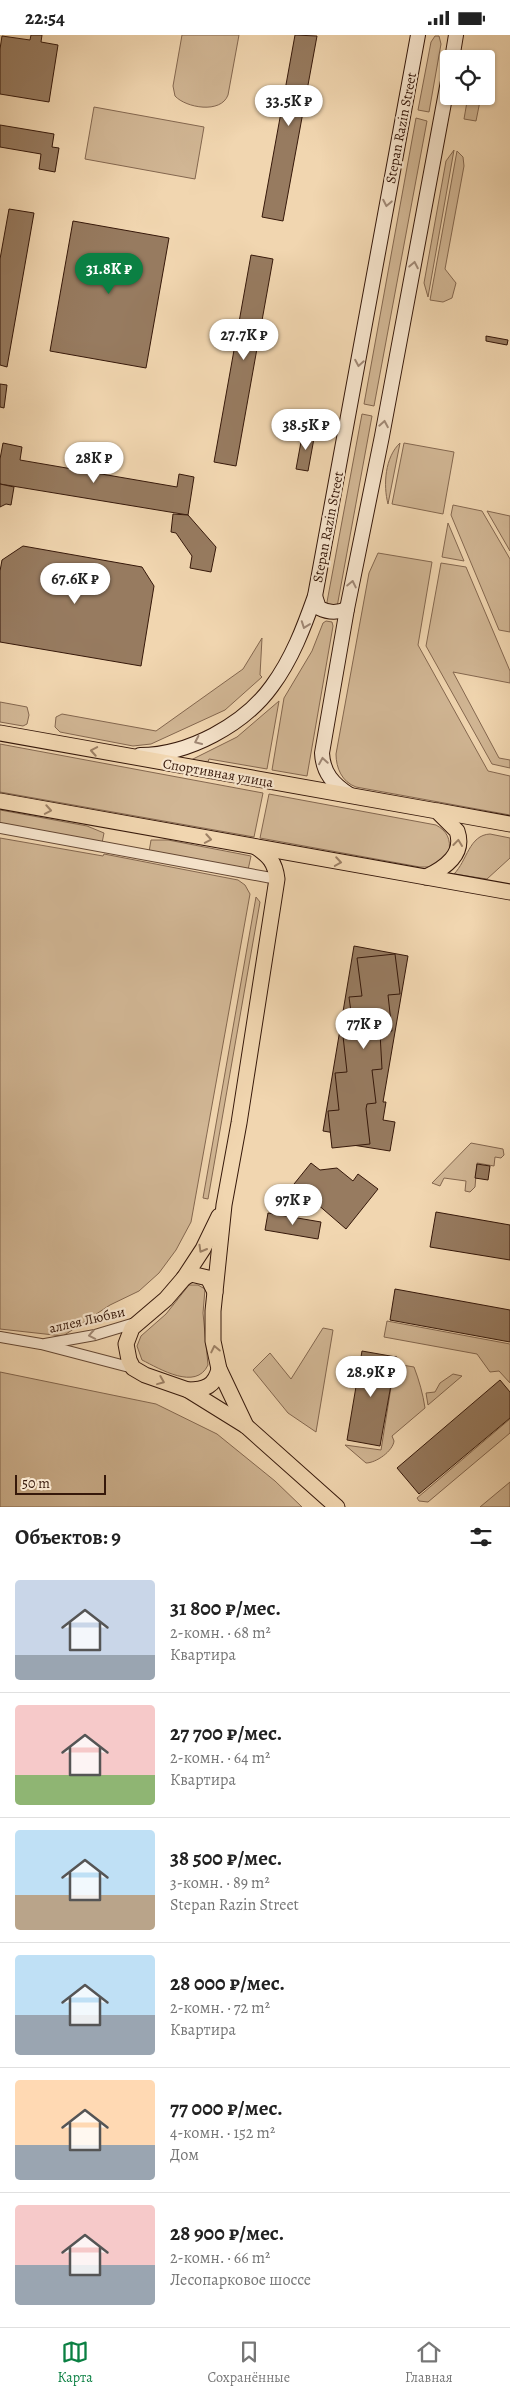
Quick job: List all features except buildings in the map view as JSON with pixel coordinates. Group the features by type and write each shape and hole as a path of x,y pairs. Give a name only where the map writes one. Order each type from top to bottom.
{"main road":[{"name":"Stepan Razin Street","path":"114,755 147,755 169,752 194,744 239,718 272,686 301,636 315,596 418,35"},
{"path":"454,50 456,35"},
{"path":"352,797 336,786 329,778 323,765 322,753 347,609 384,430 444,105"},
{"path":"315,596 319,608 327,612 340,612 347,609"},
{"name":"Спортивная улица","path":"0,733 114,755 510,824"},
{"path":"0,801 510,892"},
{"path":"426,877 450,862 456,854 458,844 457,831 436,811"},
{"path":"246,1426 219,1369 213,1341 215,1291 224,1205 239,1123 276,879 276,868 272,859 256,847"},
{"path":"276,879 290,863 311,858"},
{"path":"224,1205 203,1249 184,1278 166,1299 138,1321 128,1335 126,1353 133,1368 145,1375 188,1390 246,1426 337,1507"},
{"path":"184,1278 191,1274 208,1278 215,1291"},
{"path":"188,1390 207,1388 213,1383 219,1369"}],"street":[{"path":"0,828 276,879"},
{"name":"аллея Любви","path":"41,1344 95,1335 138,1321"},
{"name":"аллея Любви","path":"0,1337 41,1344 133,1368"}],"shaded area":[{"path":"182,35 239,35 228,95 218,105 211,107 195,106 187,104 175,96 173,86"},
{"path":"435,36 439,36 441,44 429,112 418,110 431,42"},
{"path":"466,105 479,105 476,121 464,119"},
{"path":"94,107 204,127 195,179 85,159"},
{"path":"416,118 427,121 374,406 364,404"},
{"path":"454,150 428,297 424,283 446,161"},
{"path":"457,151 463,157 464,166 445,269 456,283 452,298 443,302 430,300"},
{"path":"362,414 372,416 337,607 327,605 327,602"},
{"path":"400,443 388,504 386,472 391,456"},
{"path":"404,443 454,452 443,514 392,504"},
{"path":"453,505 482,511 510,559 510,632 499,630 451,515"},
{"path":"487,511 510,516 510,551"},
{"path":"448,523 464,561 442,557"},
{"path":"378,553 432,562 418,645 488,771 510,776 510,815 356,787 347,782 341,774 336,754 369,573"},
{"path":"441,563 466,567 510,671 510,683 453,672 499,758 510,760 510,768 492,764 426,646"},
{"path":"326,621 332,622 333,626 307,776 272,770 284,698 312,651 323,623"},
{"path":"262,638 260,675 262,677 225,710 151,744 133,746 60,732 55,727 56,717 62,714 156,731 243,669"},
{"path":"279,701 267,769 209,759 208,762 191,760 237,737"},
{"path":"0,702 27,707 29,715 27,724 23,726 0,722"},
{"path":"0,744 263,793 254,837 0,792"},
{"path":"269,794 436,825 447,836 449,852 433,867 420,867 260,838"},
{"path":"0,810 87,826 104,833 102,843 0,825"},
{"path":"490,834 510,838 510,858 487,879 454,874 477,839 483,835"},
{"path":"0,838 103,856 104,854 238,880 245,885 250,894 191,1222 176,1250 159,1273 139,1291 110,1305 63,1336 0,1329"},
{"path":"151,840 168,840 251,856 248,870 149,852"},
{"path":"256,897 260,902 208,1199 203,1198"},
{"path":"471,1143 503,1149 504,1155 501,1158 495,1157 494,1166 477,1163 475,1187 470,1192 465,1191 466,1181 444,1178 440,1186 432,1183"},
{"path":"189,1285 198,1285 205,1289 203,1313 208,1365 202,1373 187,1377 177,1376 142,1360 137,1346 141,1336 166,1314"},
{"path":"387,1321 510,1344 510,1383 499,1371 490,1372 477,1354 384,1337"},
{"path":"323,1328 333,1330 316,1432 288,1413 253,1370 270,1353 291,1379"},
{"path":"396,1356 402,1365 414,1367 421,1387 425,1408 392,1436 394,1441 391,1449 383,1456 366,1463 345,1445 381,1450"},
{"path":"0,1372 156,1404 217,1434 275,1481 302,1507 0,1507"},
{"path":"453,1374 462,1376 428,1405 426,1393 435,1392 440,1383"},
{"path":"510,1419 510,1433 428,1502 419,1501 417,1498"},
{"path":"510,1482 510,1507 480,1507"}]}
